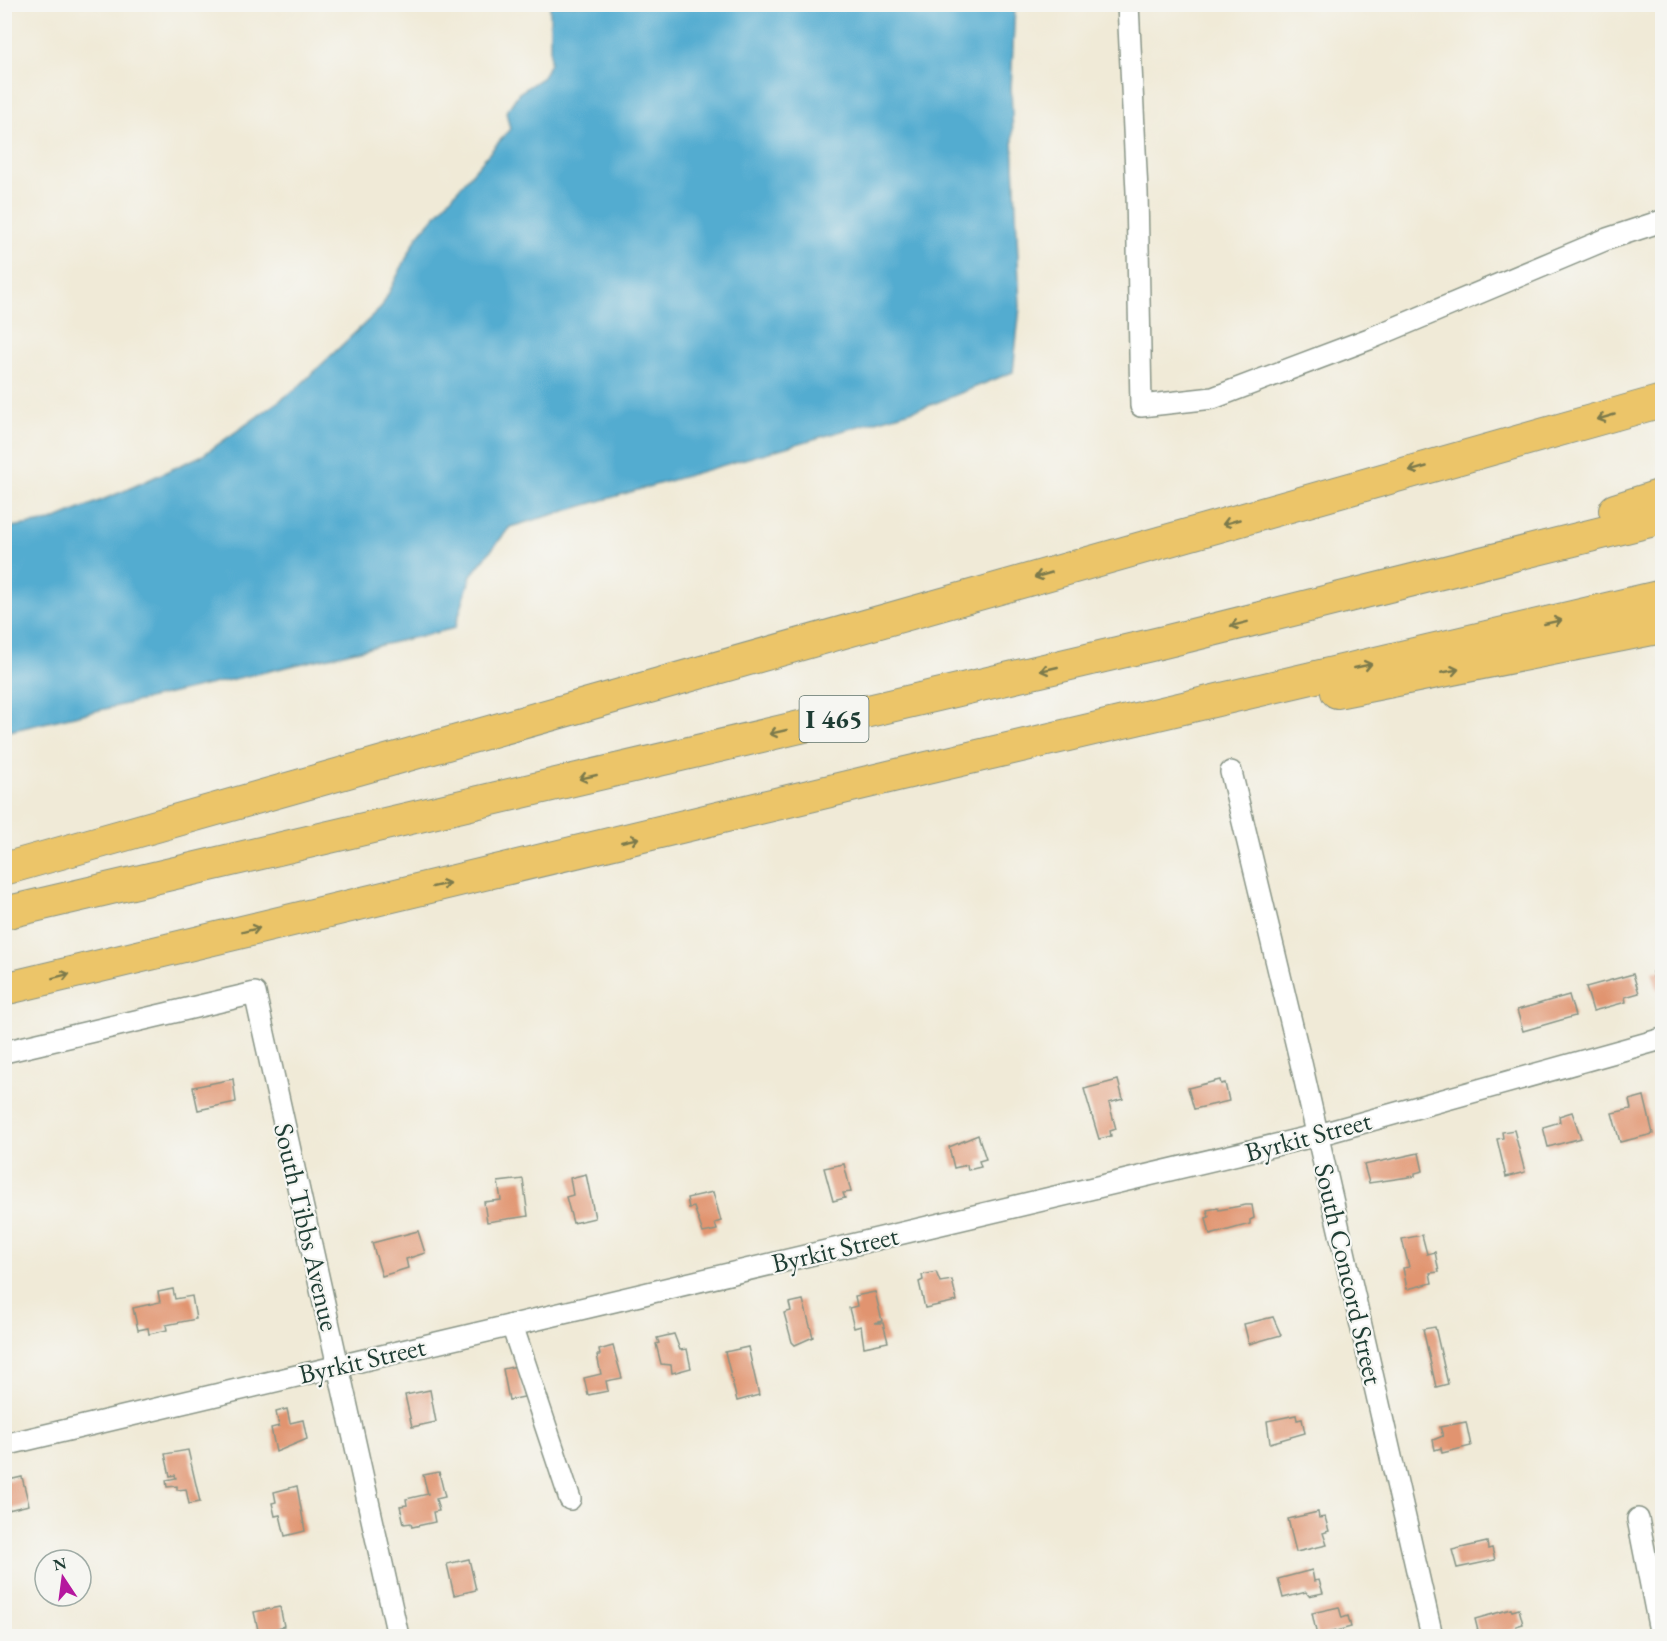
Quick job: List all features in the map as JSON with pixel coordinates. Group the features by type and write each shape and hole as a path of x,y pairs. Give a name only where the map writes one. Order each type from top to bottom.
{"highway":[{"path":"4,869 1662,401"},
{"path":"1283,613 1662,495"},
{"name":"I 465","path":"4,913 1283,613 1662,518"},
{"name":"I 465","path":"4,989 897,775 1662,596"},
{"path":"897,775 1471,668 1662,627"}],"street":[{"path":"1128,4 1137,192 1141,406 1213,398 1370,339 1607,239 1662,221"},
{"name":"South Concord Street","path":"1231,772 1318,1136 1432,1636"},
{"name":"South Tibbs Avenue","path":"4,1052 255,993 398,1636"},
{"name":"Byrkit Street","path":"4,1445 1318,1136 1662,1039"},
{"path":"512,1324 570,1499"},
{"path":"1638,1519 1661,1636"}],"water":[{"path":"550,5 1015,5 1011,89 1020,307 1013,372 928,406 510,527 471,575 455,628 5,732 5,528 51,521 203,455 296,389 381,308 417,237 510,129 506,112 519,93 543,77 550,63"}],"building":[{"path":"1662,970 1662,988 1657,990 1652,972"},
{"path":"1633,974 1639,993 1625,997 1626,1002 1593,1011 1586,987"},
{"path":"1569,995 1575,1016 1523,1031 1517,1010"},
{"path":"233,1079 236,1102 198,1110 193,1087"},
{"path":"1118,1080 1123,1099 1109,1103 1116,1129 1110,1131 1111,1136 1099,1139 1084,1089"},
{"path":"1220,1080 1221,1084 1225,1083 1229,1101 1194,1109 1188,1088"},
{"path":"1644,1096 1653,1134 1620,1142 1612,1113 1631,1109 1629,1100"},
{"path":"1572,1112 1581,1138 1548,1147 1543,1127 1560,1122 1559,1116"},
{"path":"1514,1130 1525,1172 1506,1177 1497,1139 1503,1138 1502,1132"},
{"path":"978,1135 986,1159 979,1161 981,1167 968,1170 967,1165 954,1168 949,1147"},
{"path":"1419,1153 1423,1171 1415,1173 1415,1176 1369,1183 1364,1165"},
{"path":"844,1164 851,1192 843,1193 845,1198 833,1201 824,1168"},
{"path":"586,1174 595,1218 573,1223 566,1197 573,1195 570,1178"},
{"path":"523,1179 528,1216 487,1222 484,1202 501,1200 498,1182"},
{"path":"713,1192 721,1221 715,1223 717,1230 703,1233 694,1207 689,1208 687,1198"},
{"path":"1252,1205 1254,1218 1250,1220 1250,1224 1210,1235 1206,1218 1209,1217 1207,1210"},
{"path":"418,1231 425,1253 406,1259 408,1268 382,1276 372,1243"},
{"path":"1422,1235 1427,1254 1435,1252 1439,1272 1430,1273 1432,1283 1407,1289 1403,1268 1409,1267 1402,1239"},
{"path":"936,1272 940,1282 952,1280 957,1301 925,1308 919,1282 923,1280 922,1275"},
{"path":"173,1289 175,1299 192,1296 196,1319 166,1325 167,1330 149,1334 148,1328 138,1330 133,1308 160,1302 158,1292"},
{"path":"875,1292 882,1321 874,1323 883,1323 888,1342 864,1347 861,1326 854,1328 849,1308 857,1306 855,1296"},
{"path":"803,1300 813,1337 795,1345 792,1342 784,1313 791,1311 789,1303"},
{"path":"1273,1317 1281,1335 1249,1344 1244,1324"},
{"path":"1435,1327 1448,1384 1436,1387 1423,1329"},
{"path":"674,1334 680,1350 687,1349 691,1368 672,1373 671,1365 661,1364 656,1344 659,1343 657,1338"},
{"path":"613,1346 622,1378 606,1381 608,1391 588,1395 584,1378 601,1374 597,1355 600,1355 599,1350"},
{"path":"748,1347 759,1395 737,1401 725,1352"},
{"path":"517,1366 524,1397 509,1400 503,1369"},
{"path":"430,1390 436,1422 412,1427 405,1395"},
{"path":"287,1409 290,1423 303,1420 307,1439 276,1452 271,1428 279,1426 276,1412"},
{"path":"1296,1415 1297,1420 1302,1419 1305,1433 1270,1443 1267,1421"},
{"path":"1466,1422 1471,1446 1442,1453 1441,1448 1435,1450 1433,1440 1443,1436 1440,1427"},
{"path":"188,1450 200,1502 189,1504 186,1489 177,1490 177,1486 167,1487 166,1480 176,1478 175,1475 170,1476 165,1454"},
{"path":"439,1472 445,1497 436,1499 439,1511 433,1512 435,1522 412,1527 411,1523 404,1524 400,1506 407,1505 406,1499 428,1494 423,1475"},
{"path":"22,1477 29,1505 8,1510 4,1481"},
{"path":"297,1486 305,1531 285,1536 280,1515 275,1516 272,1503 276,1502 274,1492"},
{"path":"1318,1512 1319,1518 1325,1517 1329,1531 1323,1533 1327,1545 1296,1552 1288,1519"},
{"path":"1487,1542 1488,1549 1492,1548 1495,1560 1457,1568 1452,1550"},
{"path":"469,1559 476,1590 454,1595 447,1564"},
{"path":"1312,1570 1314,1581 1319,1580 1323,1593 1309,1596 1306,1592 1283,1598 1278,1579"},
{"path":"280,1607 284,1626 259,1634 254,1612"},
{"path":"1339,1607 1342,1618 1348,1616 1351,1627 1317,1636 1312,1613"},
{"path":"1511,1609 1512,1611 1519,1609 1523,1624 1516,1626 1517,1629 1486,1636 1479,1635 1475,1619"}]}
